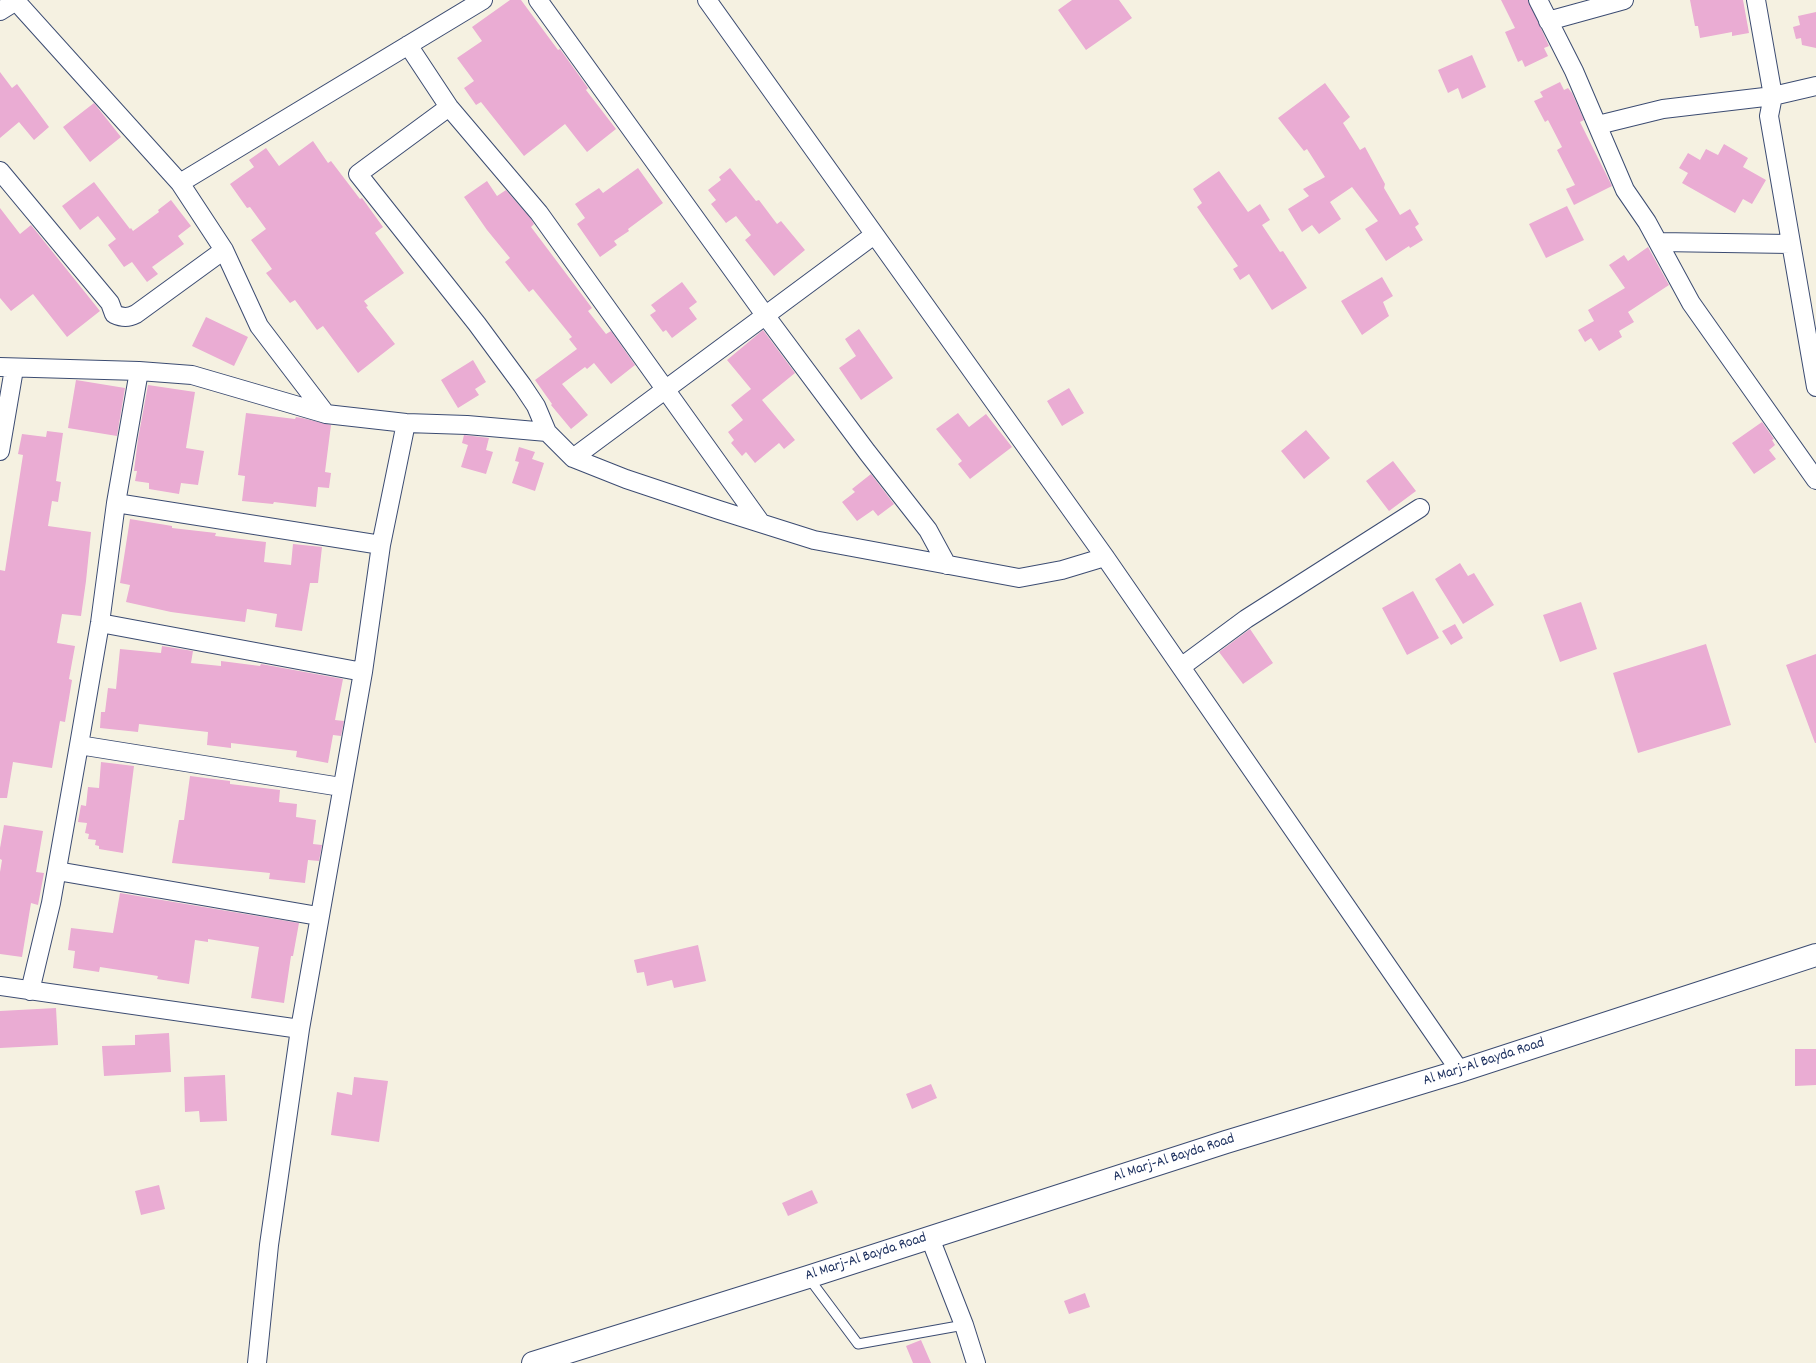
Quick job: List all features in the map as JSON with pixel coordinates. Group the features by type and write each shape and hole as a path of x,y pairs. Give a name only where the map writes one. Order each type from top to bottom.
{"highway":[{"name":"Al Marj-Al Bayda Road","path":"533,1363 808,1277 1226,1142 1460,1071 1816,955"}],"street":[{"path":"180,183 482,0"},
{"path":"538,0 765,315 867,452 928,530 946,565"},
{"path":"707,0 1105,557 1460,1071"},
{"path":"1538,0 1574,71 1625,190 1659,242 1691,303 1795,448 1816,480"},
{"path":"1548,22 1624,0"},
{"path":"1756,0 1773,96 1769,116 1790,244 1815,380"},
{"path":"0,11 16,1 180,183 224,250 259,326 326,414"},
{"path":"408,45 449,107 539,213 761,523"},
{"path":"1598,125 1663,109 1712,102 1773,96 1816,86"},
{"path":"449,107 358,174 477,324 522,385 536,406 547,432 573,458 626,479 814,540 946,565 1018,578 1062,570 1105,557"},
{"path":"0,171 110,303 114,314 122,318 130,317 136,314 224,250"},
{"path":"573,458 665,388 874,235"},
{"path":"1659,242 1790,244"},
{"path":"0,452 5,366 139,371 192,375 326,414 406,423 467,425 547,432"},
{"path":"30,991 57,871 100,623 116,503 139,371"},
{"path":"257,1363 269,1245 300,1029 318,916 363,672 381,544 406,423"},
{"path":"116,503 381,544"},
{"path":"1181,667 1246,620 1420,508"},
{"path":"100,623 363,672"},
{"path":"79,745 341,787"},
{"path":"57,871 318,916"},
{"path":"0,986 300,1029"},
{"path":"930,1238 964,1325 976,1363"}],"lane":[{"path":"808,1277 858,1344 964,1325"}],"building":[{"path":"510,0 521,0 558,50 560,49 588,88 586,90 616,129 587,152 565,124 524,156 481,102 476,105 464,88 474,81 457,58 482,41 472,27"},
{"path":"1072,0 1119,0 1132,18 1086,50 1058,10"},
{"path":"1501,0 1528,0 1549,46 1544,48 1548,56 1525,67 1522,60 1518,62 1505,32 1515,28"},
{"path":"1690,0 1743,0 1749,33 1732,36 1732,32 1700,38 1698,26 1695,26"},
{"path":"1816,12 1816,48 1802,45 1801,38 1796,39 1793,27 1800,25 1798,16"},
{"path":"1472,55 1486,87 1462,99 1458,88 1448,93 1438,70"},
{"path":"0,72 12,88 17,84 49,127 34,140 19,122 0,138"},
{"path":"1560,82 1564,90 1568,88 1572,93 1584,120 1580,122 1612,186 1574,205 1566,189 1575,185 1557,150 1562,147 1548,120 1545,122 1534,101 1543,97 1540,92"},
{"path":"1325,83 1350,117 1343,123 1360,150 1365,147 1385,184 1384,188 1400,215 1410,209 1419,224 1415,227 1423,240 1410,248 1409,246 1386,261 1365,229 1378,221 1352,187 1330,202 1341,219 1319,234 1312,225 1302,232 1288,209 1309,196 1303,189 1325,177 1307,149 1304,151 1278,118"},
{"path":"94,103 121,137 90,162 63,127"},
{"path":"313,141 328,163 331,161 360,199 362,198 383,227 375,233 404,273 364,301 368,306 366,307 395,344 358,373 323,326 317,330 295,300 290,303 266,273 272,269 251,240 266,229 250,207 247,208 230,184 254,167 249,160 266,148 279,166"},
{"path":"1724,144 1748,158 1743,167 1766,180 1752,204 1743,199 1735,213 1682,183 1688,173 1679,168 1688,153 1700,160 1706,149 1718,155"},
{"path":"638,168 663,203 628,229 629,231 614,241 617,245 600,257 577,224 585,218 575,204 599,188 603,193"},
{"path":"730,168 756,201 759,200 777,224 781,221 805,250 774,276 745,240 751,235 736,216 726,223 711,204 716,200 708,190 721,180 719,177"},
{"path":"1219,171 1248,212 1260,204 1270,220 1262,225 1280,252 1283,251 1307,288 1272,310 1249,274 1240,280 1233,269 1238,266 1197,207 1202,203 1193,189"},
{"path":"487,181 497,196 506,190 531,219 534,224 531,227 592,308 588,311 606,334 611,331 635,365 611,384 594,363 587,369 585,367 562,384 588,415 571,429 551,405 552,404 535,380 577,349 569,339 572,337 533,289 529,292 505,262 510,258 487,230 464,197"},
{"path":"94,182 133,231 159,212 158,210 171,200 191,226 178,236 184,244 152,267 158,274 147,282 132,262 124,267 108,245 116,239 98,216 80,230 62,206"},
{"path":"1567,206 1584,240 1546,258 1529,224"},
{"path":"0,208 20,234 31,225 100,311 67,337 33,294 11,311 0,298"},
{"path":"1648,247 1669,285 1628,312 1634,322 1619,331 1622,337 1599,351 1591,338 1585,342 1578,330 1594,321 1588,310 1625,288 1609,265 1624,255 1628,261"},
{"path":"1382,277 1393,296 1383,302 1389,316 1362,335 1341,301"},
{"path":"682,282 697,302 689,308 697,319 672,338 666,330 663,332 650,315 656,311 651,305"},
{"path":"206,317 248,337 234,366 192,346"},
{"path":"859,329 893,378 861,400 839,368 856,356 845,339"},
{"path":"763,330 795,373 762,400 795,440 784,449 779,443 755,463 746,452 742,456 731,443 734,440 728,432 743,420 731,405 751,389 727,360"},
{"path":"473,360 486,382 475,389 479,395 458,408 441,380"},
{"path":"76,380 125,388 117,436 68,428"},
{"path":"148,385 195,392 186,448 204,451 198,485 181,483 179,494 149,489 149,483 135,481 137,471 134,471 138,439"},
{"path":"1069,388 1084,413 1062,426 1047,401"},
{"path":"246,413 295,419 296,417 331,425 325,472 331,473 329,488 318,487 316,507 274,502 273,504 242,501 245,476 238,475"},
{"path":"958,413 969,427 986,414 1012,447 970,479 958,464 962,461 936,429"},
{"path":"1762,422 1774,439 1772,440 1775,445 1769,450 1776,459 1754,474 1732,443"},
{"path":"1306,430 1330,458 1304,479 1281,451"},
{"path":"47,431 63,433 56,481 61,482 58,502 52,501 48,526 91,532 86,581 81,616 62,614 57,643 75,646 69,679 72,680 65,722 60,721 52,768 13,762 7,798 0,798 0,570 5,571 23,455 18,454 22,434 46,437"},
{"path":"464,435 489,438 486,450 493,452 486,474 461,467 468,445 462,443"},
{"path":"519,447 535,452 532,459 544,463 535,491 512,483 519,462 515,461"},
{"path":"1393,461 1416,491 1389,511 1366,481"},
{"path":"871,474 894,504 878,516 873,510 857,521 842,502 855,492 852,489"},
{"path":"130,519 172,526 172,528 216,533 215,536 266,542 264,562 291,565 293,544 322,547 318,583 310,583 302,631 275,627 277,614 247,609 245,622 171,612 126,602 130,585 120,583"},
{"path":"1460,563 1468,576 1474,573 1494,605 1463,624 1435,579"},
{"path":"1413,591 1439,638 1407,655 1382,608"},
{"path":"1581,602 1597,649 1560,662 1543,615"},
{"path":"1455,624 1463,638 1451,645 1442,631"},
{"path":"1250,629 1273,663 1243,684 1219,652"},
{"path":"1706,644 1731,725 1638,753 1613,673"},
{"path":"162,646 193,651 191,663 221,666 221,661 260,666 261,664 343,679 335,720 344,721 341,736 333,735 328,763 296,757 297,751 231,743 231,748 207,745 208,732 139,724 138,732 100,728 101,712 105,712 108,688 116,689 120,649 161,653"},
{"path":"1816,654 1816,743 1815,743 1786,665"},
{"path":"101,762 134,766 123,853 99,849 99,846 95,845 96,840 88,839 89,834 85,833 87,823 78,822 81,805 86,806 88,787 99,788"},
{"path":"190,776 230,781 230,784 280,790 279,802 297,804 296,817 316,820 313,844 322,845 319,861 308,860 305,883 269,879 270,873 172,863 179,820 184,820"},
{"path":"4,825 43,831 36,872 44,873 38,905 31,903 22,957 0,954 0,872 2,860 0,859 0,848"},
{"path":"120,893 299,923 293,956 291,956 284,1003 251,998 259,947 208,939 208,942 195,940 189,984 157,979 158,976 100,967 99,972 73,968 75,951 68,950 71,928 113,933"},
{"path":"698,945 706,981 674,988 672,980 647,986 644,972 637,973 634,960"},
{"path":"56,1008 58,1045 0,1048 0,1011"},
{"path":"169,1033 171,1072 104,1076 102,1046 135,1045 135,1035"},
{"path":"1795,1049 1816,1049 1816,1085 1795,1086"},
{"path":"225,1075 227,1121 200,1122 199,1111 185,1112 184,1077"},
{"path":"354,1077 388,1081 379,1142 331,1135 337,1092 352,1095"},
{"path":"931,1084 937,1098 912,1109 906,1094"},
{"path":"159,1185 165,1209 141,1215 135,1191"},
{"path":"812,1190 818,1203 788,1216 782,1203"},
{"path":"1085,1293 1090,1307 1069,1314 1064,1301"},
{"path":"921,1340 931,1363 913,1363 906,1346"}]}
